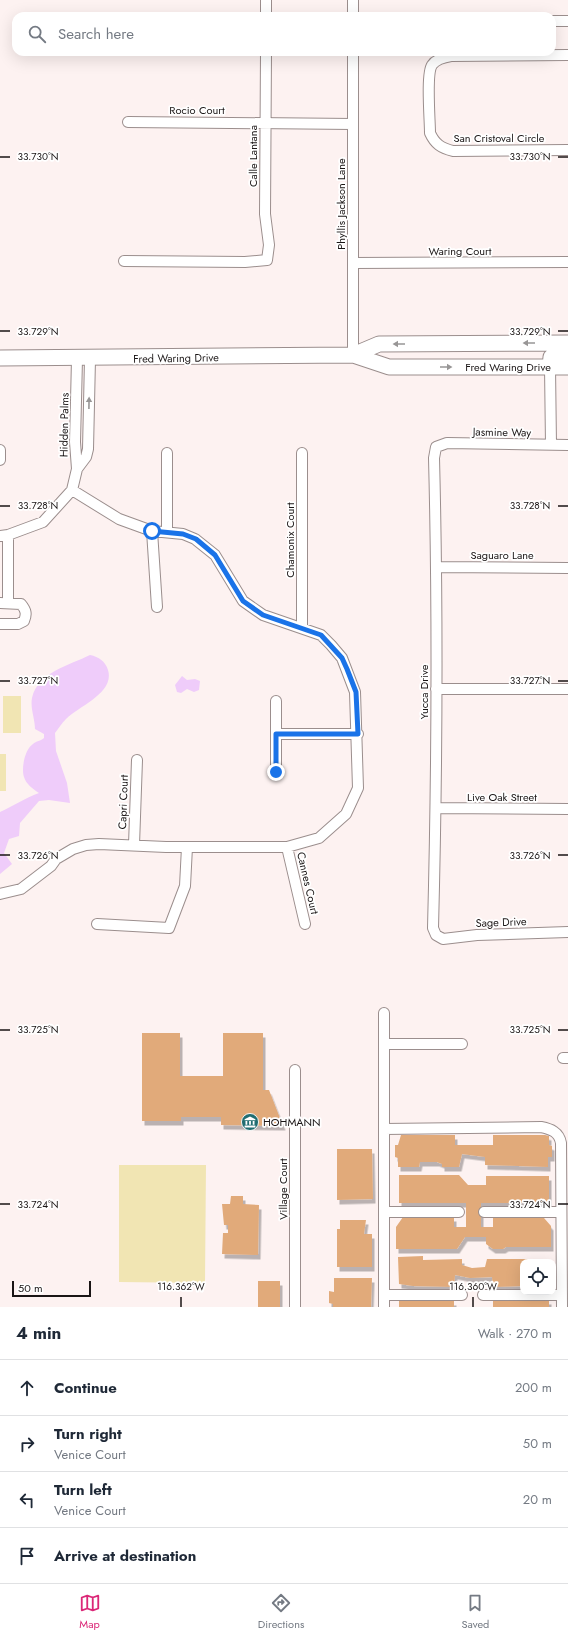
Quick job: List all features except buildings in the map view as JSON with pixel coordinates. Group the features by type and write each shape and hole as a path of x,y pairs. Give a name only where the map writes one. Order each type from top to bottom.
{"main road":[{"name":"Fred Waring Drive","path":"353,355 379,344 568,343"},
{"path":"550,368 551,357 554,355 568,354"},
{"name":"Fred Waring Drive","path":"0,358 83,359 353,355 389,367 568,367"}],"street":[{"path":"266,0 266,12"},
{"path":"353,0 353,12"},
{"path":"556,21 568,21"},
{"name":"Calle Lantana","path":"124,261 245,262 267,260 269,245 265,214 266,56"},
{"name":"Phyllis Jackson Lane","path":"353,56 353,355"},
{"name":"San Cristoval Circle","path":"568,56 452,56 441,58 432,64 429,75 430,133 434,142 442,148 453,151 568,150"},
{"name":"Rocio Court","path":"128,122 266,122 353,124"},
{"name":"Waring Court","path":"353,263 568,262"},
{"path":"77,469 87,453 89,431 83,359"},
{"name":"Hidden Palms","path":"72,490 77,469 75,431 83,359"},
{"path":"550,368 551,445"},
{"path":"75,431 89,431"},
{"name":"Jasmine Way","path":"436,447 446,443 568,445"},
{"name":"Yucca Drive","path":"436,447 434,458 436,567 436,808 433,928 436,935"},
{"path":"0,450 0,460"},
{"path":"167,453 167,531"},
{"name":"Chamonix Court","path":"302,453 302,627"},
{"path":"0,624 18,624 24,622 27,615 21,604 4,603 4,536 43,522 72,490 119,519 152,531 167,531 183,534 196,539 215,555 243,601 263,615 302,627 321,635 342,658 356,692 358,734 358,788 346,814 319,838 287,847 187,847 99,844 73,849 56,859 51,866 21,889 0,894"},
{"path":"152,531 156,607"},
{"name":"Saguaro Lane","path":"436,567 568,568"},
{"path":"436,689 568,689"},
{"path":"276,701 276,772"},
{"path":"276,734 358,734"},
{"name":"Capri Court","path":"134,845 137,760"},
{"name":"Live Oak Street","path":"436,808 568,809"},
{"path":"97,924 169,928 184,886 187,847"},
{"name":"Cannes Court","path":"287,847 305,924"},
{"name":"Sage Drive","path":"436,935 443,939 477,935 568,932"},
{"path":"384,1013 384,1307"},
{"path":"384,1044 462,1044"},
{"name":"Village Court","path":"295,1070 295,1307"},
{"path":"384,1129 541,1127 553,1130 560,1139 561,1143 562,1307"},
{"path":"384,1212 459,1212"},
{"path":"484,1212 561,1212"},
{"path":"384,1295 462,1295"},
{"path":"483,1295 562,1295"}],"shaded area":[{"path":"90,655 101,660 107,667 109,678 106,686 94,698 66,719 55,733 56,751 67,783 70,803 49,800 39,801 20,823 19,836 9,839 4,853 12,864 0,874 0,812 39,793 26,782 23,773 24,759 30,746 44,738 44,734 35,729 32,698 35,689 56,670"},
{"path":"182,676 187,680 195,679 200,681 199,690 194,692 187,689 181,693 177,692 175,685"},
{"path":"3,696 21,696 21,733 3,733"},
{"path":"0,754 6,754 6,791 0,791"},
{"path":"119,1165 206,1165 205,1283 119,1282"}],"place":[{"name":"HOHMANN","path":"250,1122"}],"route":[{"path":"152,531 167,531 183,534 196,539 215,555 243,601 263,615 302,627 321,635 342,658 356,692 358,734 276,734 276,772"}]}
